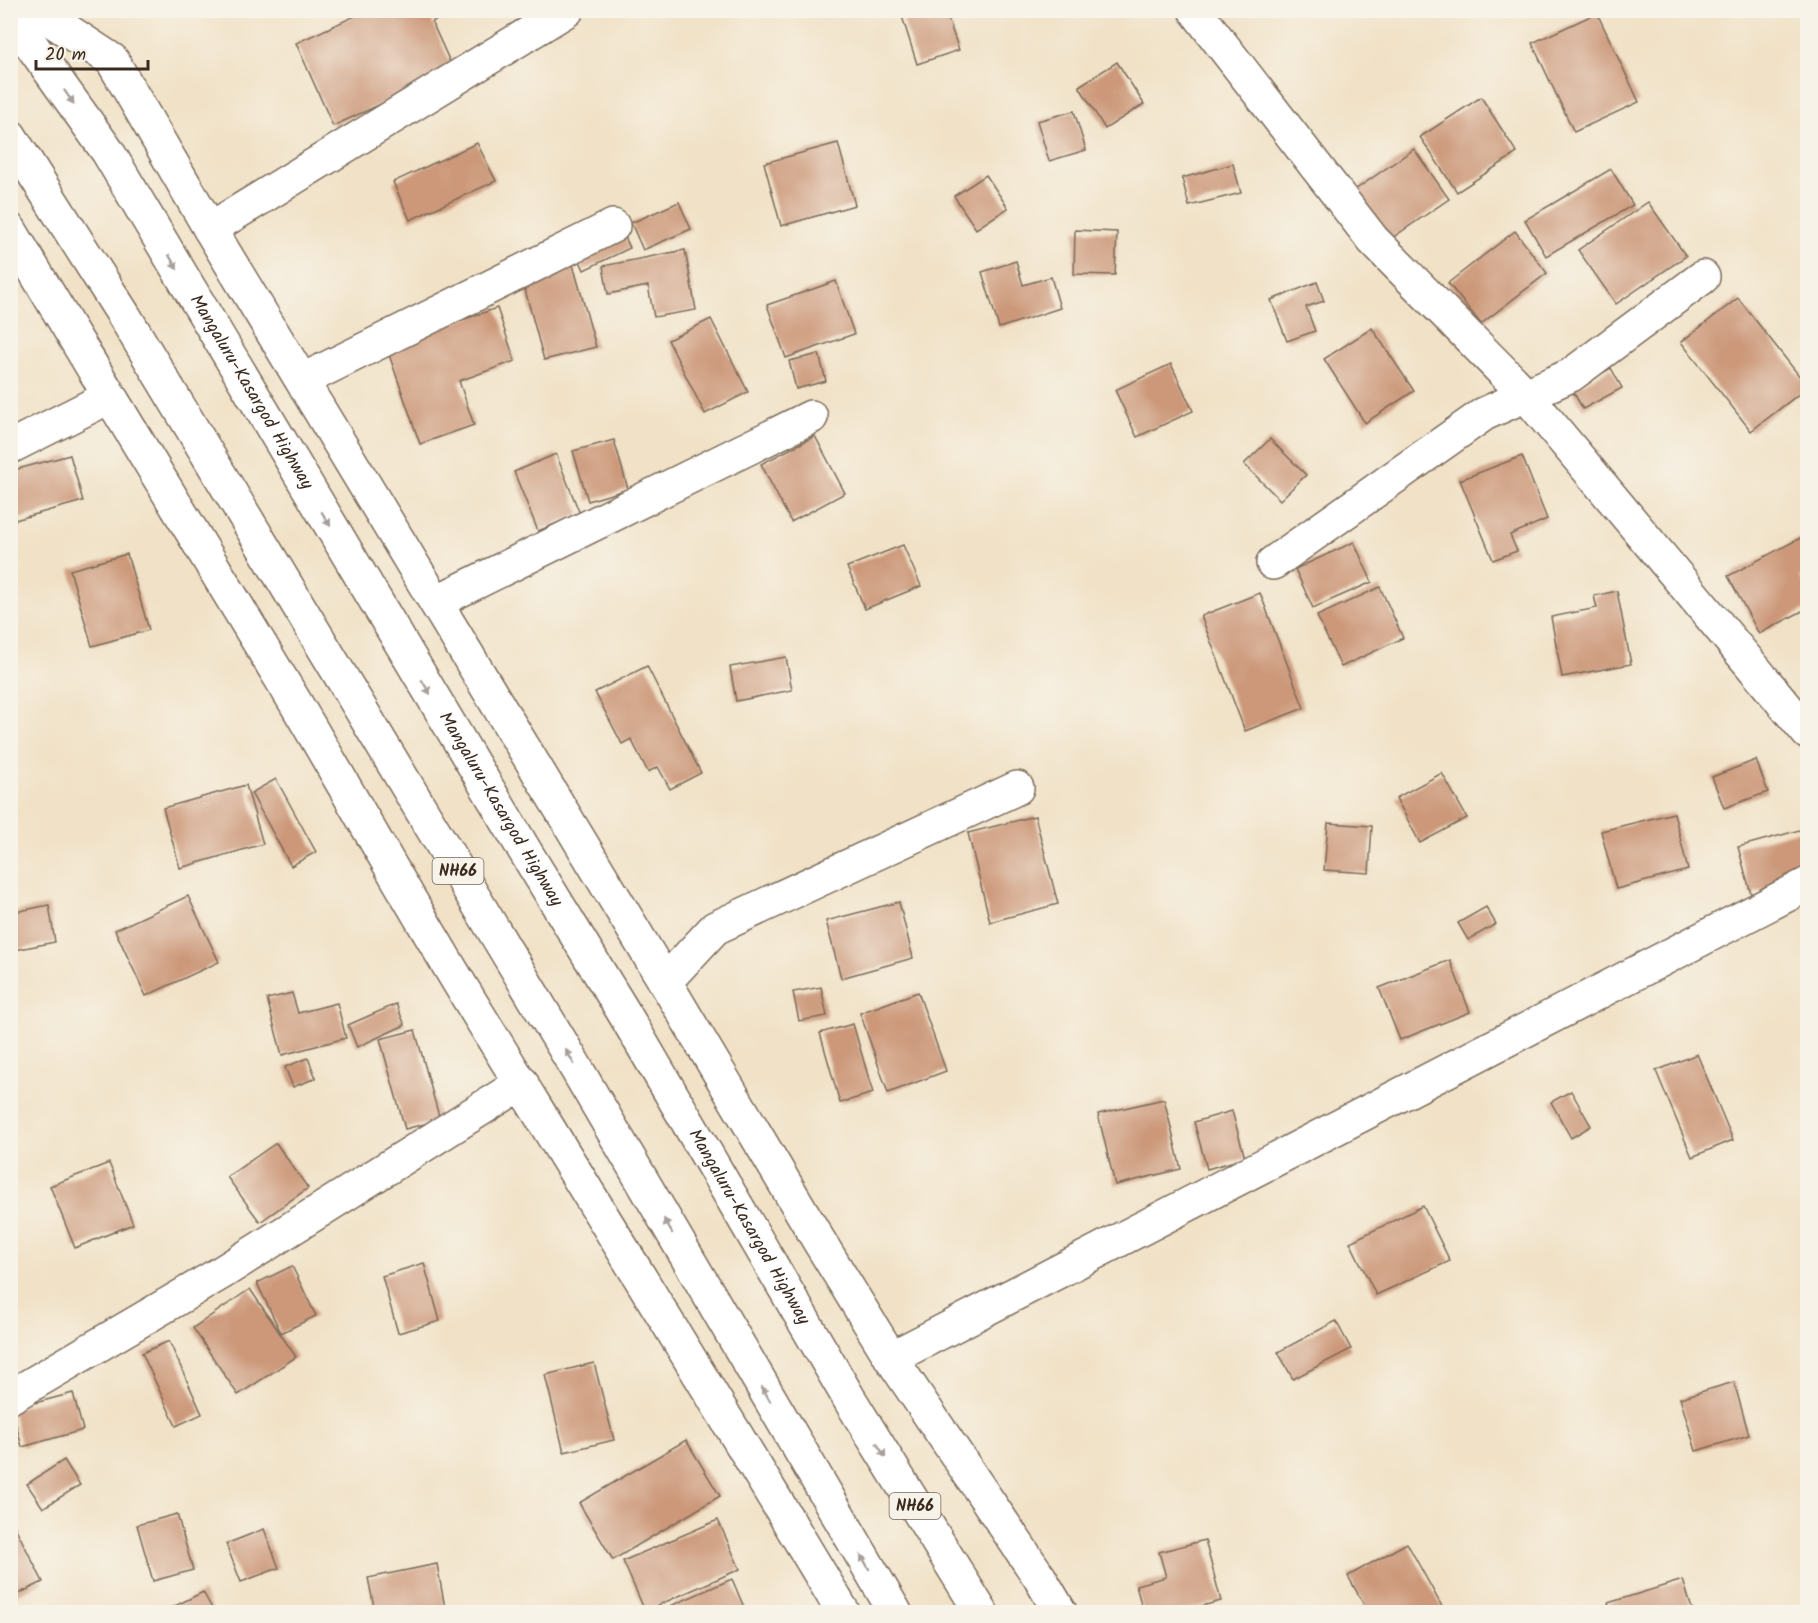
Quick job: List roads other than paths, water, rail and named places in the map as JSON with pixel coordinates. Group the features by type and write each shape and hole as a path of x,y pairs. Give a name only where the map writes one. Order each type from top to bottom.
{"main road":[{"path":"36,10 112,60 210,229 819,1241 891,1358 1040,1578 1060,1612"},
{"path":"210,229 567,10"},
{"path":"1195,10 1373,240 1526,394 1808,733"},
{"name":"Mangaluru-Kasargod Highway","path":"10,15 108,152 624,1013 850,1400 981,1612"},
{"name":"NH66","path":"10,136 125,317 565,1049 895,1612"},
{"path":"303,381 613,226"},
{"path":"10,230 298,708 466,994 522,1083 840,1612"},
{"path":"1274,563 1484,414 1571,375 1703,277"},
{"path":"10,447 109,397"},
{"path":"436,602 811,417"},
{"path":"664,980 715,928 1017,788"},
{"path":"891,1358 1808,884"},
{"path":"10,1396 221,1273 522,1083"}]}
